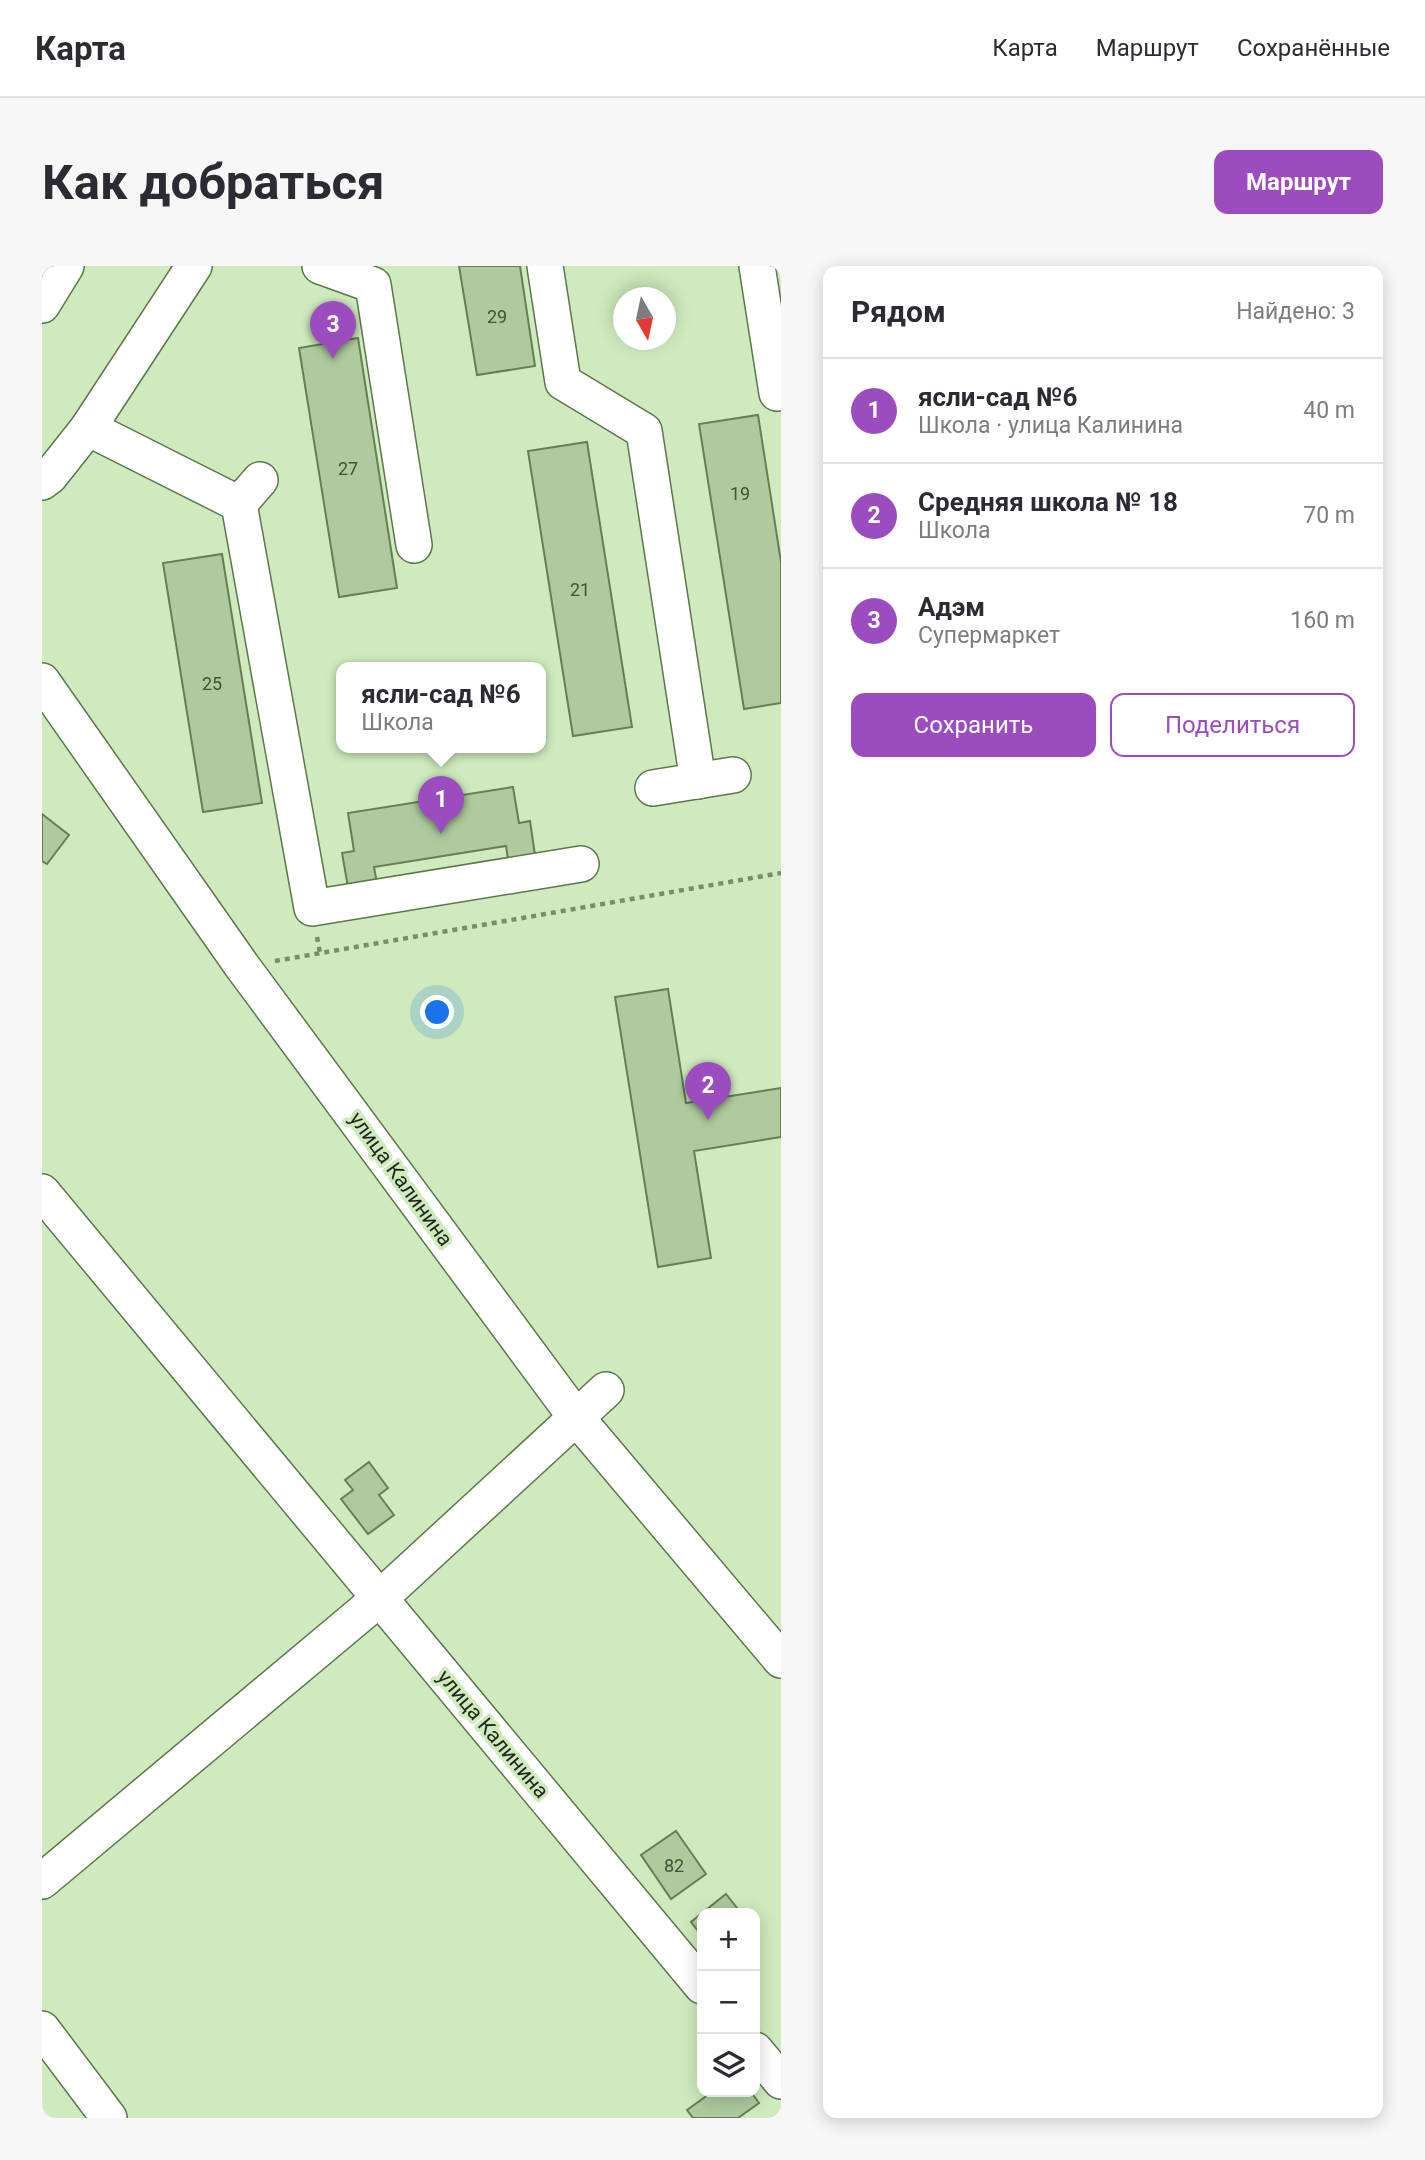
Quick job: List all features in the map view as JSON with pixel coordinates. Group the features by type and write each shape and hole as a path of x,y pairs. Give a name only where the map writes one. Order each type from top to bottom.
{"street":[{"path":"42,305 66,266"},
{"path":"42,482 50,476 88,428 194,266"},
{"path":"320,266 381,276 414,545"},
{"path":"545,266 564,382 644,431 698,781"},
{"path":"757,266 777,393"},
{"path":"88,428 250,492 312,908 581,864"},
{"name":"улица Калинина","path":"42,681 242,966 575,1416 781,1660"},
{"path":"653,788 733,775"},
{"name":"улица Калинина","path":"42,1192 697,1980"},
{"path":"42,1881 380,1598 606,1390"},
{"path":"42,2029 109,2118"},
{"path":"760,2056 781,2081"}],"path":[{"path":"242,966 781,873"}],"building":[{"path":"459,266 520,266 535,366 477,375"},
{"path":"358,338 397,588 339,597 299,348"},
{"path":"758,415 781,562 781,703 744,709 699,424"},
{"path":"587,442 632,727 573,736 528,451"},
{"path":"222,554 262,803 203,812 163,563"},
{"path":"513,787 519,823 530,821 536,862 509,866 506,846 374,867 378,889 349,893 342,853 354,851 348,813"},
{"path":"42,814 69,835 47,864 42,861"},
{"path":"668,989 686,1103 781,1088 781,1137 694,1151 711,1258 658,1267 615,997"},
{"path":"369,1462 388,1488 379,1495 394,1515 368,1534 341,1499 353,1490 345,1480"},
{"path":"676,1831 706,1874 671,1899 641,1855"},
{"path":"726,1894 737,1908 708,1908"},
{"path":"697,1917 697,1930 691,1922"},
{"path":"705,2097 755,2097 759,2103 738,2118 693,2118 687,2110"}],"place":[{"name":"Адэм","path":"333,359"},
{"name":"ясли-сад №6","path":"441,834"},
{"name":"Средняя школа № 18","path":"708,1120"}]}
